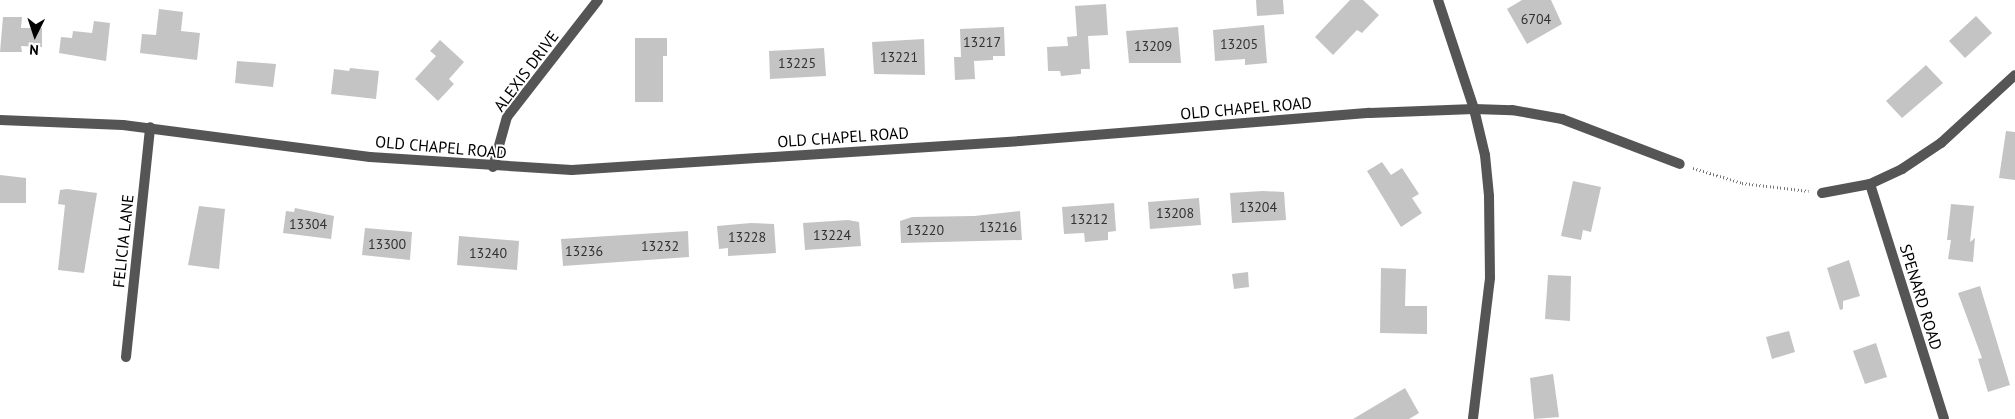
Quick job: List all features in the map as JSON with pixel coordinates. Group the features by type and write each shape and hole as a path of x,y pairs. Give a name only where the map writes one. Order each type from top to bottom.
{"street":[{"name":"ALEXIS DRIVE","path":"493,167 499,136 517,102 598,0"},
{"path":"1438,0 1474,109 1485,155 1490,278 1473,419"},
{"path":"1822,193 1870,184 1902,169 1941,143 2015,75"},
{"name":"OLD CHAPEL ROAD","path":"0,120 150,127 295,148 493,167 572,170 1020,141 1370,112 1474,109 1512,110 1562,119 1680,164"},
{"name":"FELICIA LANE","path":"126,357 150,127"},
{"name":"SPENARD ROAD","path":"1870,184 1944,419"}],"path":[{"path":"1680,164 1742,183 1822,193"}],"building":[{"path":"1256,0 1283,0 1284,14 1257,16"},
{"path":"1350,0 1363,0 1379,15 1362,33 1357,30 1333,55 1315,37"},
{"path":"1522,0 1551,0 1562,24 1527,44 1507,9"},
{"path":"1106,4 1108,35 1088,36 1090,69 1081,69 1081,74 1061,76 1060,71 1048,71 1047,47 1068,46 1067,37 1077,36 1075,6"},
{"path":"159,9 183,12 181,31 200,33 197,60 140,53 142,34 156,35"},
{"path":"1976,16 1992,33 1965,58 1949,41"},
{"path":"3,17 22,17 21,28 42,28 42,47 21,46 22,52 0,52"},
{"path":"94,21 110,23 106,61 59,53 61,37 72,38 73,31 92,33"},
{"path":"1264,25 1267,63 1245,65 1245,59 1215,61 1213,30"},
{"path":"1004,27 1005,56 993,56 993,60 974,61 975,79 955,80 954,57 961,57 960,29"},
{"path":"1178,27 1181,63 1129,63 1126,31"},
{"path":"635,38 667,38 667,56 663,56 663,102 635,102"},
{"path":"924,39 925,75 874,74 872,42"},
{"path":"440,40 464,62 449,79 454,84 438,101 415,79 436,56 430,51"},
{"path":"824,48 826,76 770,79 769,51"},
{"path":"237,61 276,64 273,87 235,83"},
{"path":"1926,65 1943,83 1902,118 1886,101"},
{"path":"350,68 379,71 376,99 331,94 334,69 349,71"},
{"path":"2006,131 2015,132 2015,180 1999,178"},
{"path":"1382,162 1391,175 1402,168 1419,194 1412,198 1422,213 1401,227 1367,171"},
{"path":"0,175 26,178 26,203 0,203"},
{"path":"1573,181 1601,187 1591,232 1583,230 1581,240 1561,236"},
{"path":"67,189 97,193 84,273 58,270 65,205 58,204 60,190"},
{"path":"1284,192 1286,220 1232,223 1230,193"},
{"path":"1199,198 1201,225 1150,229 1148,202"},
{"path":"1114,203 1116,231 1108,232 1108,240 1085,242 1084,233 1064,234 1062,207"},
{"path":"1951,204 1974,206 1970,242 1975,238 1973,262 1948,259 1951,240 1947,240"},
{"path":"199,206 225,209 219,269 188,265"},
{"path":"295,208 334,216 331,239 283,233 286,211 294,212"},
{"path":"1020,211 1022,240 901,243 900,221 912,217 974,216"},
{"path":"848,220 859,222 861,246 805,250 803,223"},
{"path":"751,223 774,224 776,253 728,256 728,248 719,249 717,226"},
{"path":"365,228 412,232 410,260 362,255"},
{"path":"688,231 689,257 563,266 561,239"},
{"path":"459,236 519,241 517,270 457,265"},
{"path":"1849,260 1860,296 1843,301 1843,309 1840,310 1827,268"},
{"path":"1381,268 1406,269 1405,306 1427,306 1427,334 1380,333"},
{"path":"1248,272 1249,287 1234,289 1232,274"},
{"path":"1548,275 1571,276 1570,321 1545,319"},
{"path":"1980,286 2010,385 1988,392 1978,359 1982,358 1958,293"},
{"path":"1789,331 1795,352 1772,359 1766,337"},
{"path":"1876,343 1887,377 1865,384 1853,351"},
{"path":"1553,374 1559,417 1534,419 1530,378"},
{"path":"1405,388 1419,413 1409,419 1353,419"}]}
